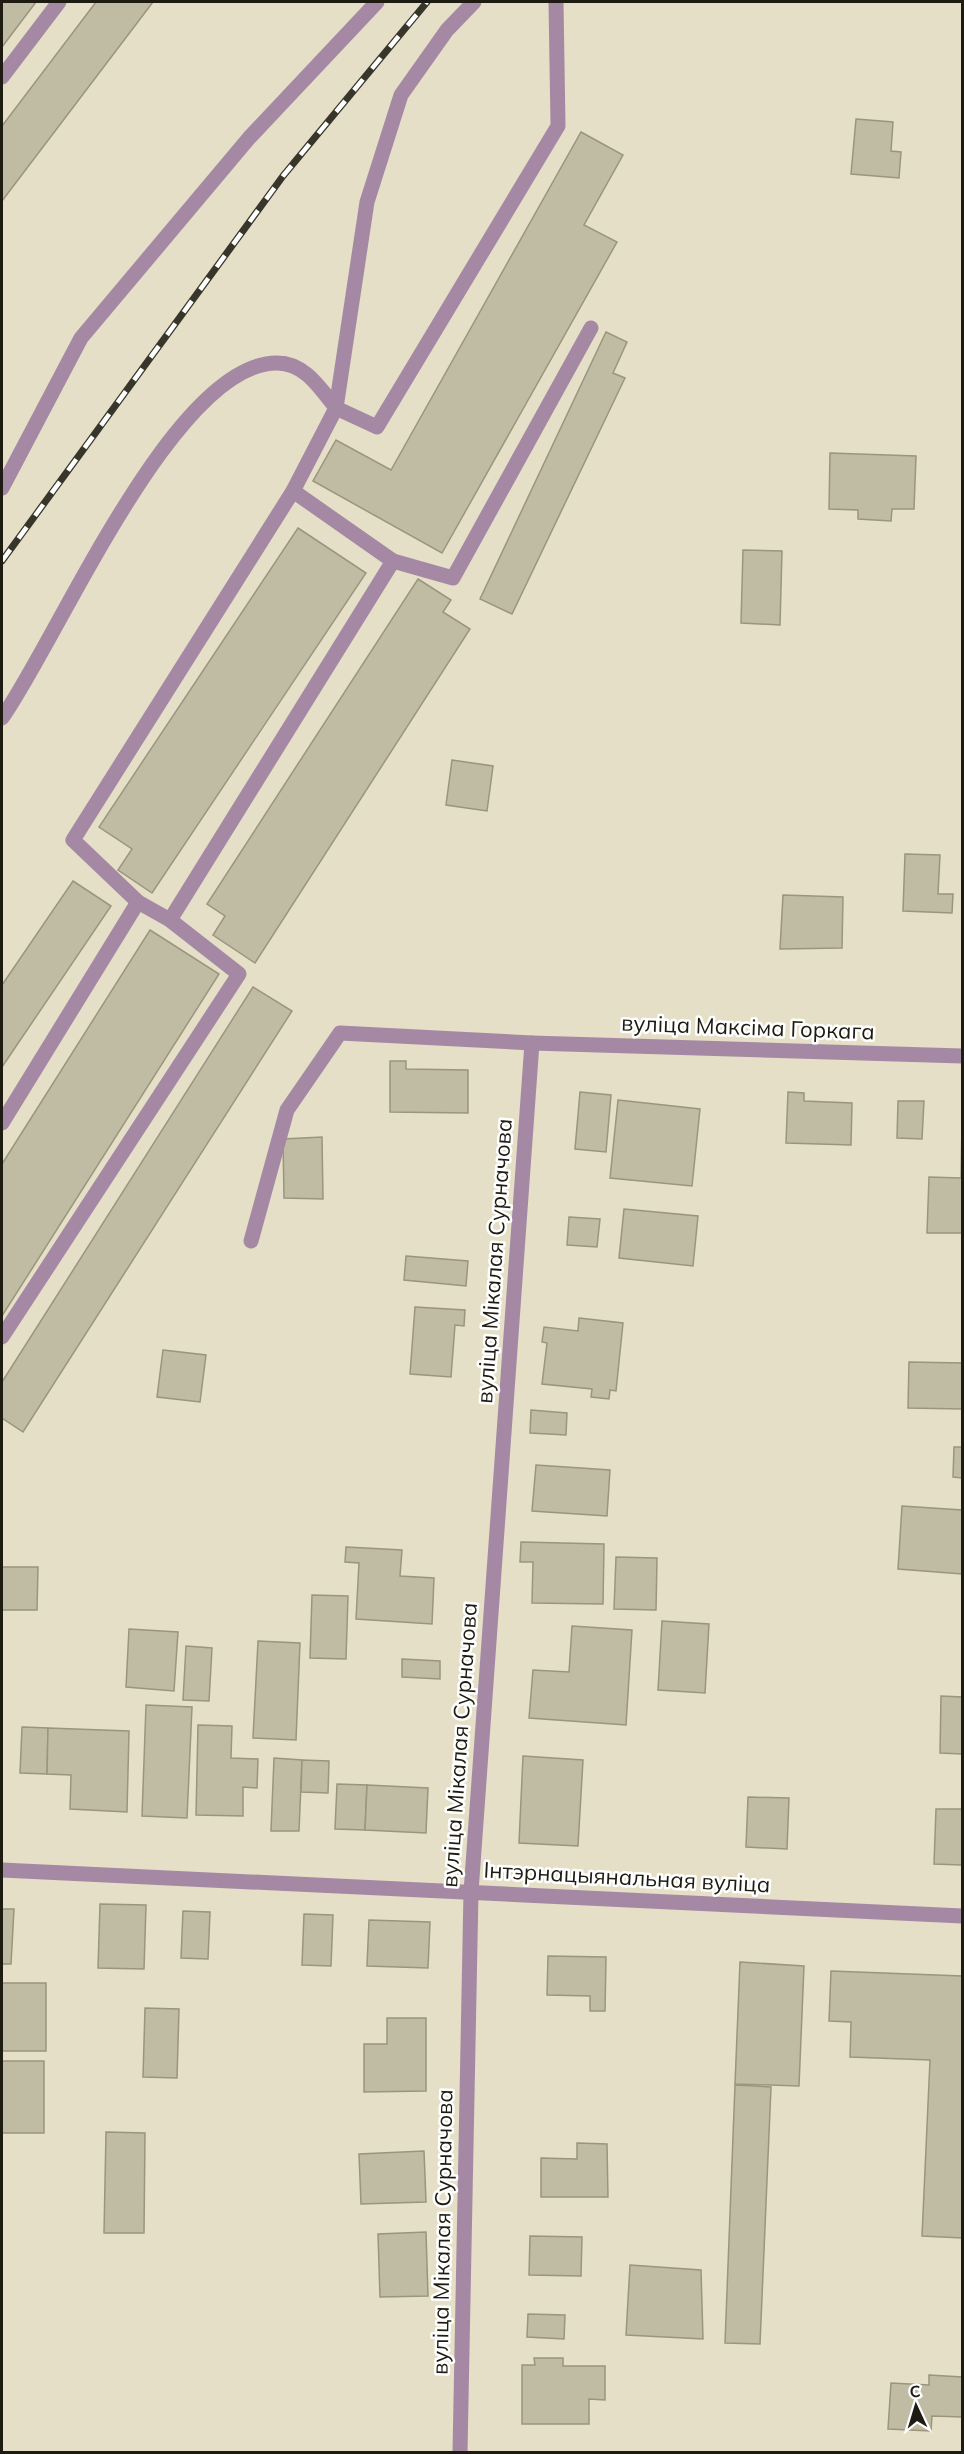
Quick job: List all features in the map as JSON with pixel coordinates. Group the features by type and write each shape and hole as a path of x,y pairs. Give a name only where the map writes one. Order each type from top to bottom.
{"street":[{"path":"2,77 58,2"},
{"path":"2,488 81,338 249,138 377,2"},
{"path":"2,1337 239,975 170,920 138,902 73,840 293,491 336,408 367,202 401,95 447,30 474,2"},
{"path":"2,718 149,465 201,401 243,371 277,363 306,372 336,408 377,427 558,126 556,2"},
{"path":"293,491 393,561 453,578 591,328"},
{"path":"170,920 393,561"},
{"path":"2,1124 138,902"},
{"name":"вуліца Максіма Горкага","path":"251,1241 287,1110 340,1034 532,1043 963,1056"},
{"name":"вуліца Мікалая Сурначова","path":"460,2452 471,1892 532,1043"},
{"name":"Інтэрнацыянальная вуліца","path":"2,1870 963,1916"}],"building":[{"path":"2,2 36,2 2,47"},
{"path":"96,2 153,2 2,201 2,126"},
{"path":"856,119 893,122 891,151 901,152 899,178 851,174"},
{"path":"581,132 623,155 584,225 617,242 442,553 313,481 336,440 391,470"},
{"path":"606,332 627,342 613,373 625,378 512,614 480,599"},
{"path":"830,453 916,456 914,509 892,509 891,521 858,519 858,510 829,509"},
{"path":"298,528 366,573 152,893 118,870 132,849 99,827"},
{"path":"743,550 782,551 780,625 741,623"},
{"path":"418,579 451,600 443,612 470,629 255,963 213,935 225,916 207,904"},
{"path":"452,760 493,766 487,811 446,805"},
{"path":"905,854 940,855 938,894 953,894 952,913 903,911"},
{"path":"73,881 111,906 2,1067 2,985"},
{"path":"783,895 843,897 842,948 780,949"},
{"path":"150,930 219,974 2,1316 2,1164"},
{"path":"253,987 292,1011 23,1432 2,1418 2,1382"},
{"path":"390,1061 406,1061 406,1069 468,1070 468,1113 390,1112"},
{"path":"580,1092 611,1095 606,1152 575,1149"},
{"path":"788,1092 804,1093 804,1101 852,1103 851,1145 786,1143"},
{"path":"618,1100 700,1109 692,1186 610,1178"},
{"path":"898,1101 924,1101 922,1139 897,1138"},
{"path":"962,1124 962,1233 927,1233 929,1177 961,1178"},
{"path":"322,1137 323,1199 284,1198 283,1139"},
{"path":"624,1209 698,1216 693,1266 619,1258"},
{"path":"569,1217 600,1219 597,1247 567,1245"},
{"path":"406,1256 468,1261 466,1286 404,1280"},
{"path":"415,1307 465,1310 464,1326 455,1325 451,1377 410,1374"},
{"path":"579,1318 623,1323 616,1391 610,1390 609,1399 591,1397 592,1389 542,1384 547,1343 542,1342 544,1327 578,1331"},
{"path":"163,1350 206,1355 200,1402 157,1397"},
{"path":"909,1362 962,1363 962,1409 908,1408"},
{"path":"531,1410 567,1413 566,1435 530,1433"},
{"path":"954,1447 962,1447 962,1478 953,1477"},
{"path":"536,1465 610,1470 607,1516 532,1511"},
{"path":"902,1506 962,1510 962,1574 898,1569"},
{"path":"521,1542 604,1544 603,1604 532,1603 533,1562 520,1562"},
{"path":"346,1547 402,1550 400,1576 434,1578 432,1624 356,1619 359,1563 345,1562"},
{"path":"616,1557 657,1558 656,1610 614,1609"},
{"path":"2,1567 38,1567 37,1610 2,1610"},
{"path":"312,1595 348,1596 346,1659 310,1658"},
{"path":"662,1621 709,1624 705,1693 658,1690"},
{"path":"572,1626 632,1630 626,1725 529,1718 533,1670 569,1672"},
{"path":"129,1629 178,1632 174,1691 126,1687"},
{"path":"258,1641 300,1643 296,1740 253,1738"},
{"path":"186,1646 212,1648 209,1701 183,1700"},
{"path":"402,1659 440,1661 440,1679 402,1677"},
{"path":"941,1696 962,1697 962,1754 940,1753"},
{"path":"146,1705 192,1707 187,1818 142,1816"},
{"path":"198,1725 232,1726 231,1758 258,1759 257,1788 243,1787 243,1816 196,1815"},
{"path":"22,1727 48,1728 47,1774 20,1773"},
{"path":"48,1728 129,1731 127,1812 70,1809 71,1775 47,1774"},
{"path":"523,1756 583,1760 578,1846 519,1843"},
{"path":"274,1758 302,1760 299,1831 271,1831"},
{"path":"302,1760 329,1761 328,1793 301,1792"},
{"path":"337,1784 367,1785 365,1830 335,1829"},
{"path":"367,1785 428,1788 426,1833 365,1830"},
{"path":"748,1797 789,1798 787,1849 746,1847"},
{"path":"936,1809 962,1809 962,1865 934,1864"},
{"path":"100,1904 146,1905 144,1969 98,1968"},
{"path":"2,1909 14,1909 11,1964 2,1964"},
{"path":"183,1911 210,1912 208,1959 181,1958"},
{"path":"304,1914 333,1915 331,1966 302,1965"},
{"path":"369,1920 430,1922 428,1968 367,1966"},
{"path":"548,1956 606,1957 605,2011 590,2011 590,1996 547,1995"},
{"path":"740,1962 804,1966 799,2086 735,2084"},
{"path":"831,1971 962,1976 962,2238 922,2236 930,2060 850,2057 851,2022 829,2021"},
{"path":"2,1983 46,1983 46,2051 2,2051"},
{"path":"145,2008 179,2009 177,2078 143,2077"},
{"path":"387,2018 426,2018 426,2091 364,2092 364,2044 387,2044"},
{"path":"2,2061 44,2061 44,2133 2,2133"},
{"path":"735,2085 771,2087 760,2344 725,2343"},
{"path":"106,2132 145,2133 144,2233 104,2233"},
{"path":"577,2143 607,2144 608,2197 541,2197 541,2158 577,2159"},
{"path":"424,2151 426,2202 361,2204 359,2154"},
{"path":"426,2232 428,2296 380,2297 378,2234"},
{"path":"530,2236 582,2237 581,2276 529,2275"},
{"path":"630,2265 701,2270 703,2339 626,2335"},
{"path":"528,2314 565,2315 564,2339 527,2337"},
{"path":"534,2358 563,2358 563,2366 605,2366 605,2400 589,2399 589,2424 522,2424 522,2365 535,2365"},
{"path":"929,2375 962,2377 962,2417 932,2416 931,2431 888,2429 891,2383 929,2385"}],"railway":[{"path":"2,561 283,176 427,2"}]}
